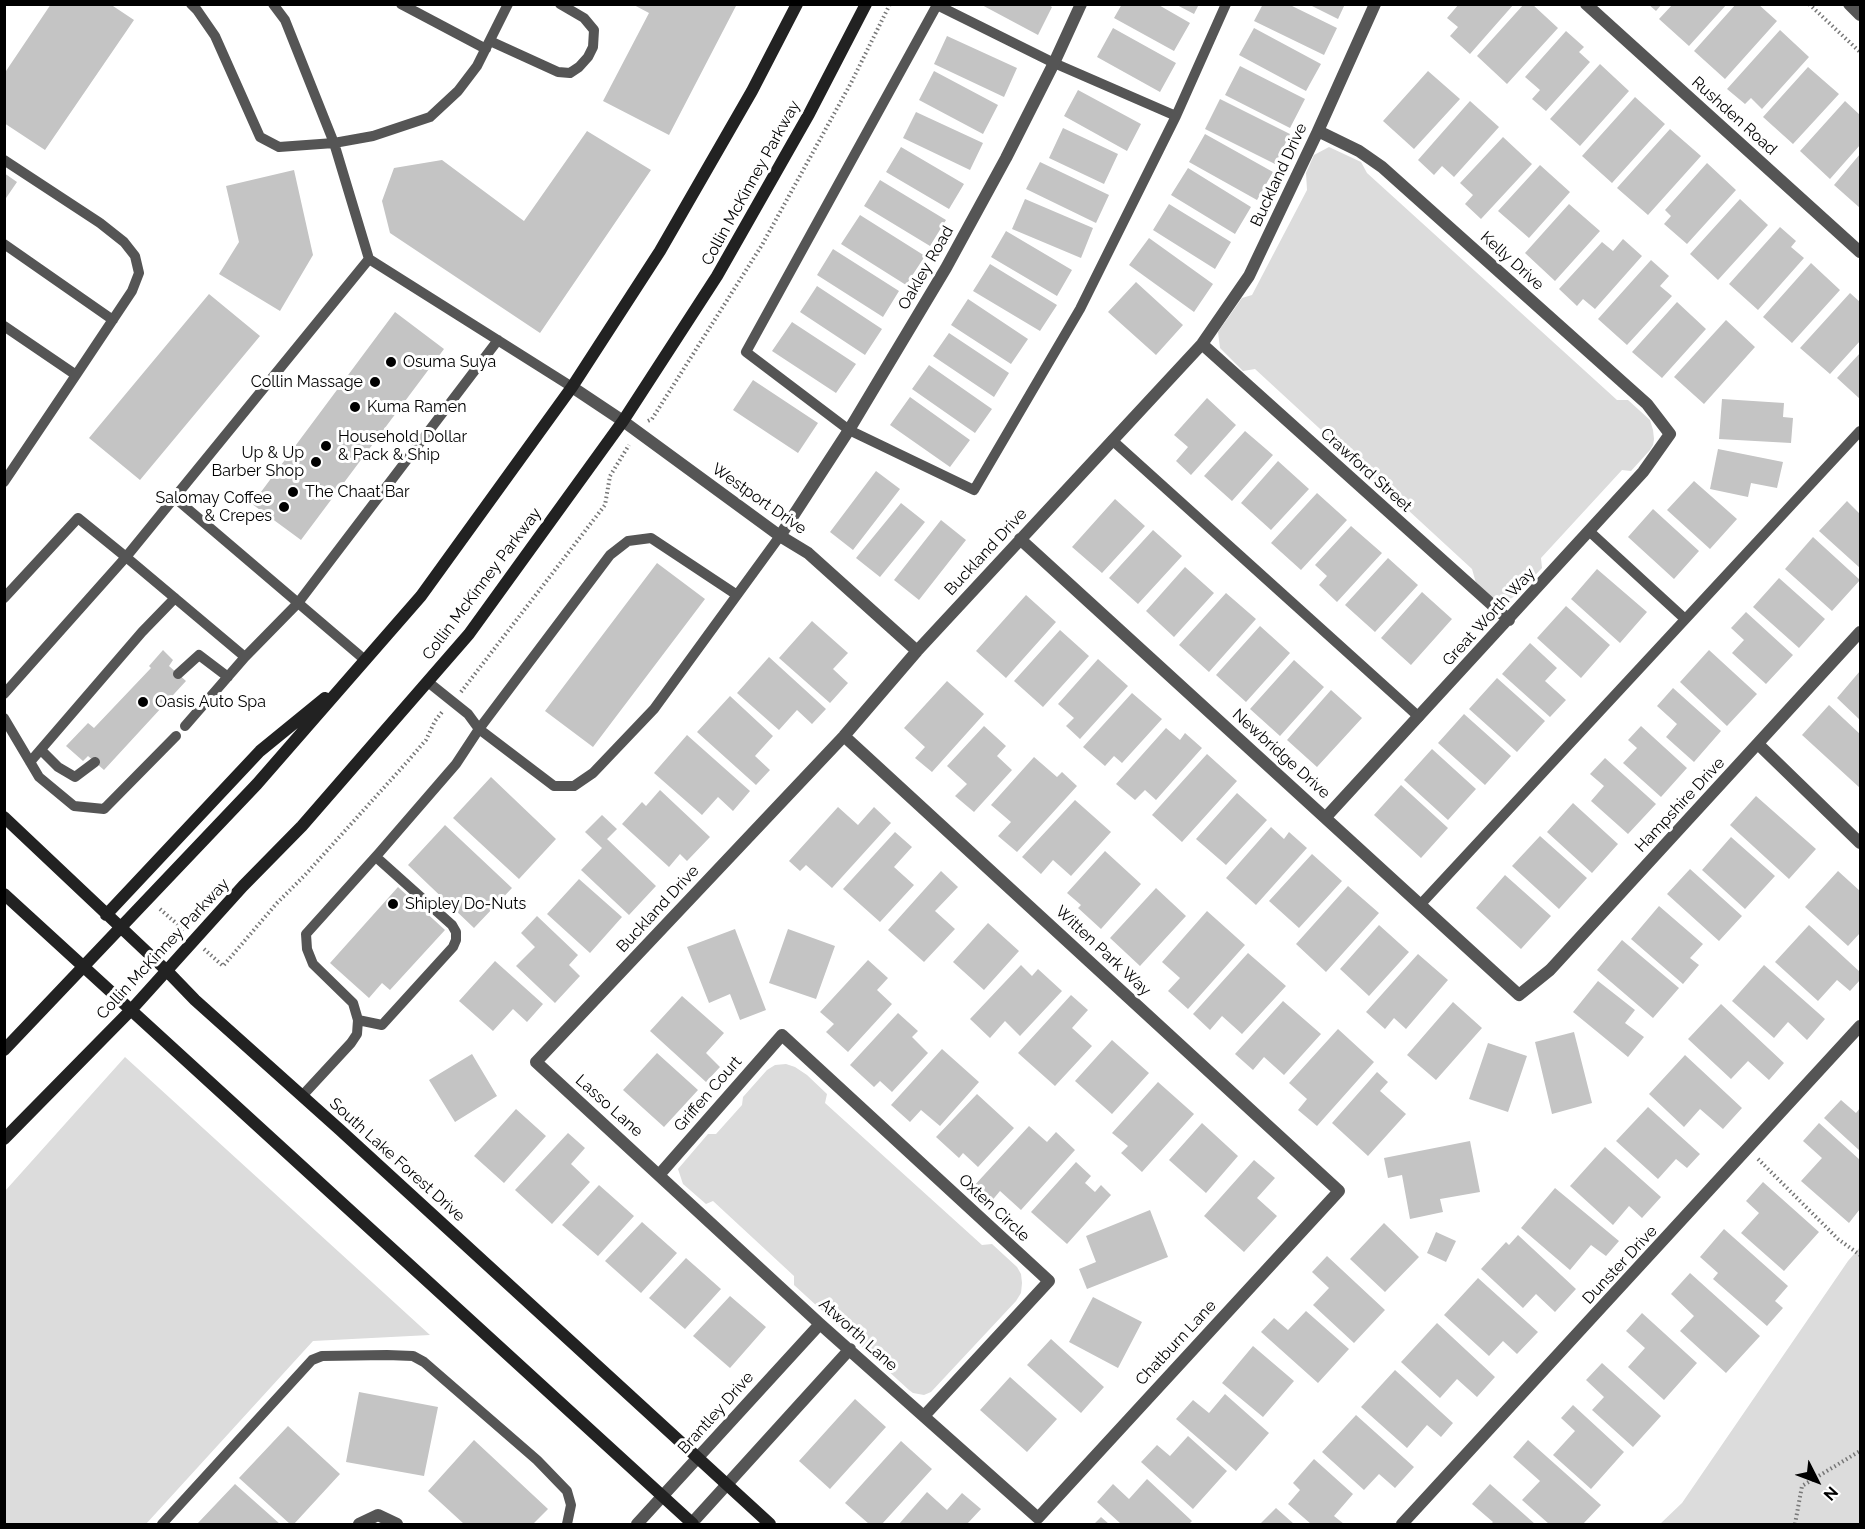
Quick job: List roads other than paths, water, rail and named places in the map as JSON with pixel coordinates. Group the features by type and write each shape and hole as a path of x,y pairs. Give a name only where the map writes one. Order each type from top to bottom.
{"street":[{"path":"4,1050 256,784 421,596 572,387 666,241 752,91 797,4"},
{"name":"Collin McKinney Parkway","path":"4,1139 132,1009 243,886 302,826 469,634 623,421 717,276 809,114 866,4"},
{"name":"Oakley Road","path":"780,536 849,430 946,268 1006,158 1081,4"},
{"name":"Buckland Drive","path":"536,1062 844,736 917,651 1202,344 1249,276 1318,131 1374,4"},
{"name":"Rushden Road","path":"1586,4 1860,252"},
{"path":"1849,4 1860,15"},
{"name":"Kelly Drive","path":"1318,131 1359,151 1382,167 1647,404 1670,434"},
{"name":"Crawford Street","path":"1202,344 1509,620"},
{"name":"Westport Drive","path":"572,387 623,421 780,536 808,553 917,651"},
{"name":"Great Worth Way","path":"1326,817 1644,472 1670,434"},
{"name":"Newbridge Drive","path":"1020,539 1519,995"},
{"name":"Hampshire Drive","path":"1519,995 1550,969 1860,632"},
{"path":"106,915 260,751 351,676"},
{"name":"Witten Park Way","path":"844,736 1339,1191"},
{"path":"1758,744 1860,843"},
{"name":"South Lake Forest Drive","path":"4,817 195,1000 770,1524"},
{"path":"4,894 692,1524 849,1349"},
{"name":"Dunster Drive","path":"1402,1524 1860,1026"},
{"name":"Griffen Court","path":"659,1174 782,1035"},
{"name":"Oxten Circle","path":"782,1035 1049,1281 924,1416"},
{"name":"Lasso Lane","path":"536,1062 659,1174"},
{"name":"Atworth Lane","path":"659,1174 820,1324 1038,1518"},
{"name":"Chatburn Lane","path":"1038,1518 1339,1191"},
{"name":"Brantley Drive","path":"637,1524 820,1324"},
{"path":"359,1524 378,1515 397,1524"}],"lane":[{"path":"191,4 215,36 260,137 279,147 334,143 373,136 430,117 458,91 477,66 508,4"},
{"path":"273,4 285,20 334,143 369,259 572,387"},
{"path":"401,4 488,45 558,72 570,73 588,57 595,40 594,30 584,18 560,4"},
{"path":"1176,116 1054,63 937,5 746,352 849,430 974,490 1080,309 1176,116 1226,4"},
{"path":"4,160 124,242 135,256 139,273 132,291 4,482"},
{"path":"4,244 113,320"},
{"path":"4,694 126,557 369,259"},
{"path":"4,326 76,375"},
{"path":"185,726 245,657 298,603 498,340"},
{"path":"1420,905 1860,430"},
{"path":"1112,440 1419,717"},
{"path":"175,498 366,660"},
{"path":"4,598 78,518 245,657"},
{"path":"1589,531 1685,619"},
{"path":"428,681 468,714 479,729 554,786 574,786 593,773 654,709 780,536"},
{"path":"302,1096 351,1043 357,1034 358,1020 352,1003 313,964 307,949 306,933 376,857 456,764 479,729 610,555 628,541 651,538 736,596"},
{"path":"30,762 142,632 175,598"},
{"path":"178,674 199,656 228,677"},
{"path":"4,718 39,777 74,806 104,809 176,735"},
{"path":"41,750 58,767 75,777 95,762"},
{"path":"358,1020 382,1025 453,947 456,940 456,932 452,925 376,857"},
{"path":"162,1524 312,1360 322,1356 387,1355 413,1356 424,1362 537,1460 567,1491 571,1505 567,1524"}],"place":[{"name":"Osuma Suya","path":"391,362"},
{"name":"Collin Massage","path":"375,382"},
{"name":"Kuma Ramen","path":"355,407"},
{"name":"Household Dollar & Pack & Ship","path":"326,446"},
{"name":"Up & Up Barber Shop","path":"316,462"},
{"name":"The Chaat Bar","path":"293,492"},
{"name":"Salomay Coffee & Crepes","path":"284,507"},
{"name":"Oasis Auto Spa","path":"143,702"},
{"name":"Shipley Do-Nuts","path":"393,904"}]}
